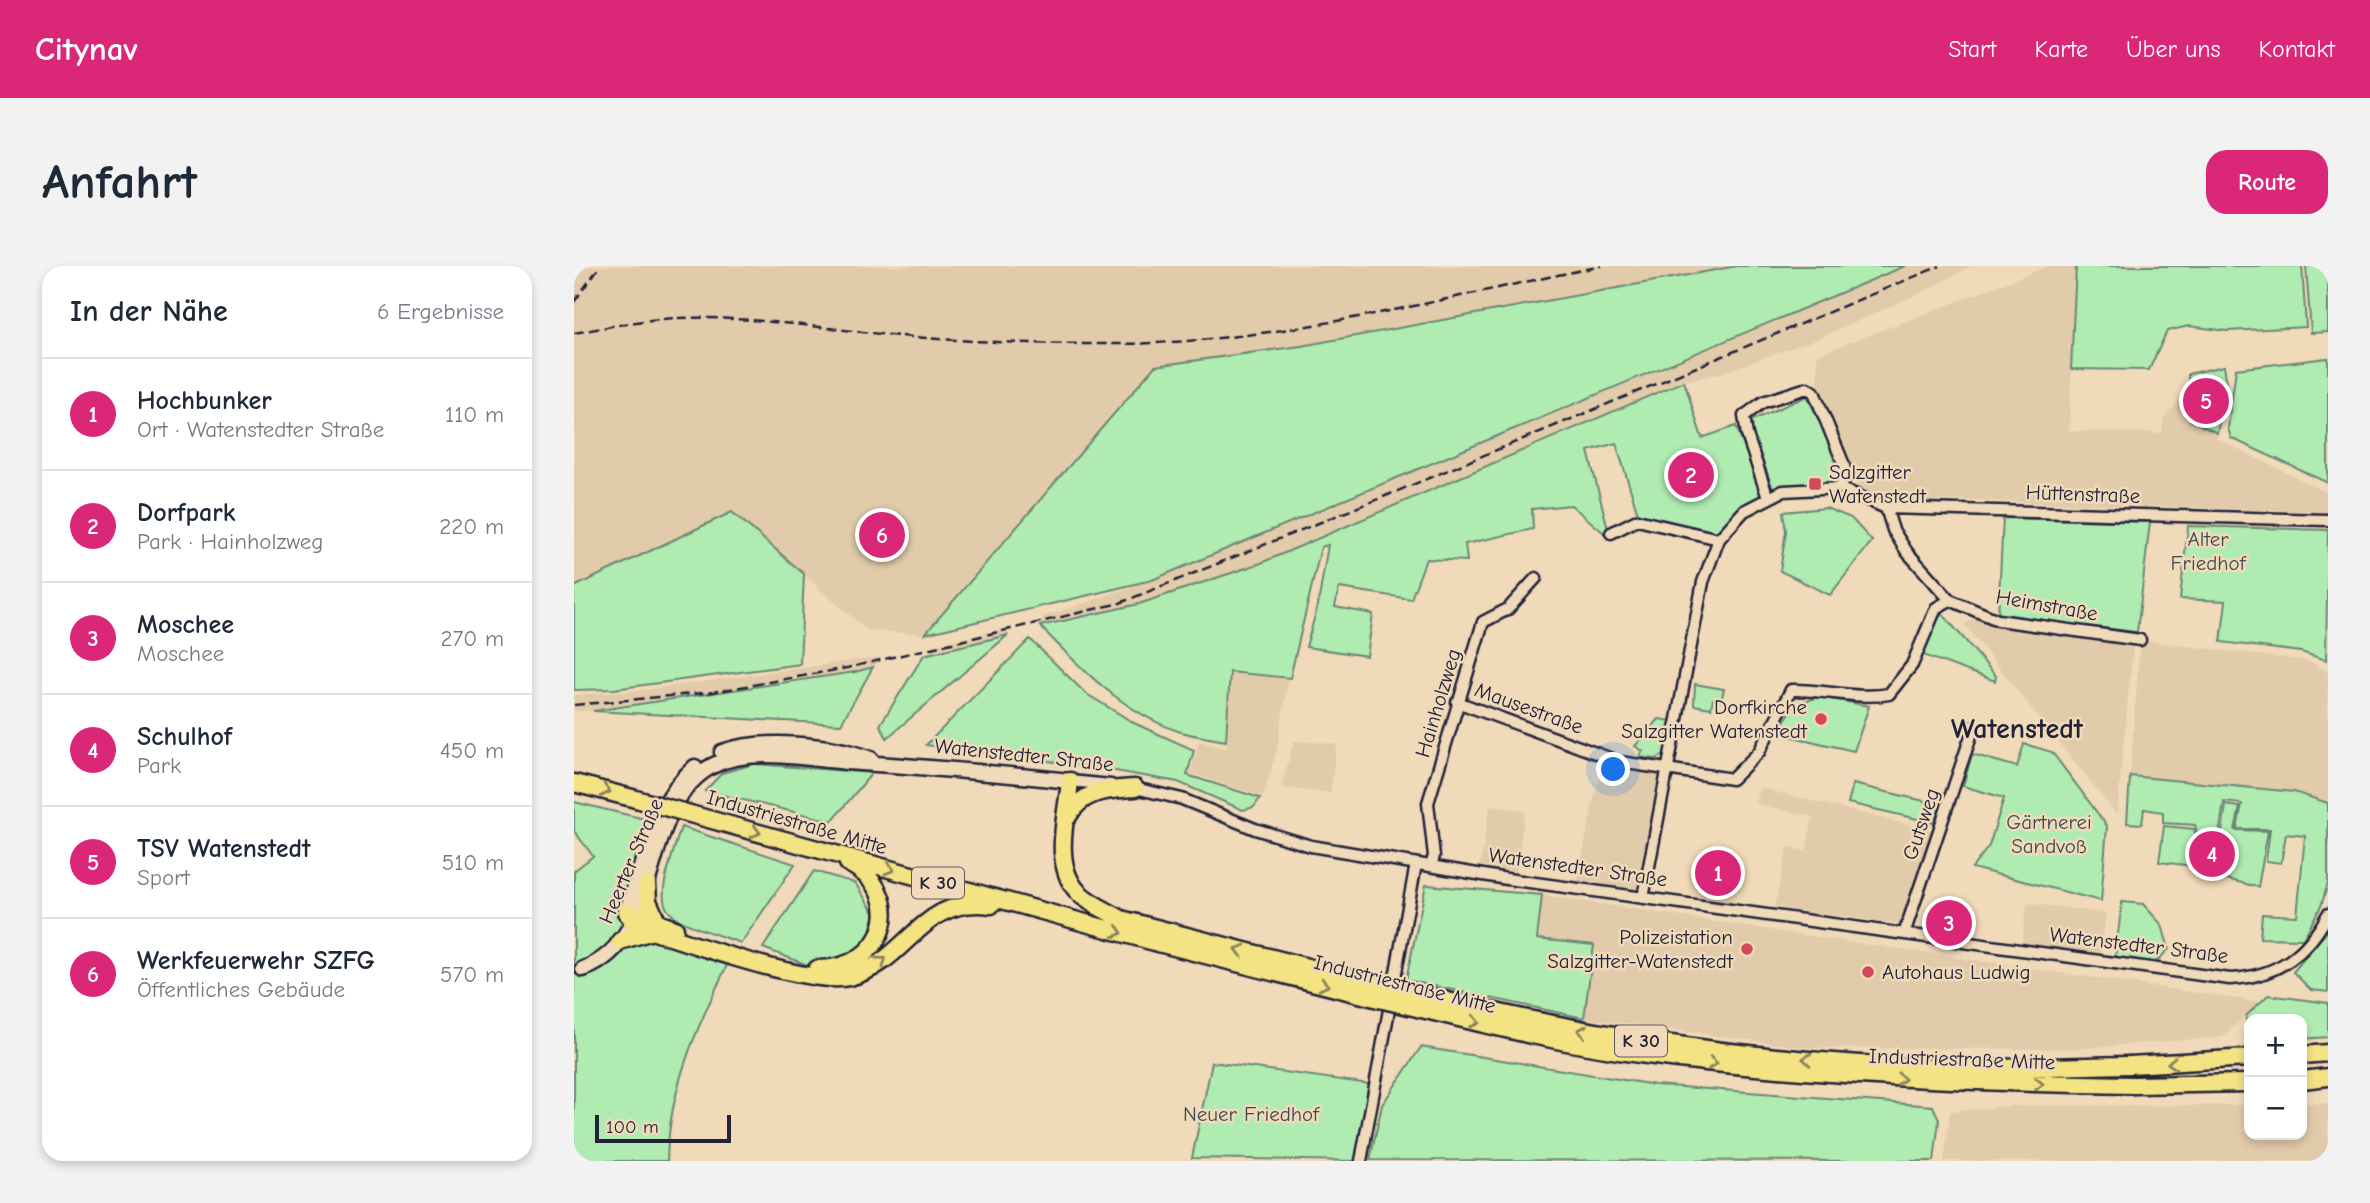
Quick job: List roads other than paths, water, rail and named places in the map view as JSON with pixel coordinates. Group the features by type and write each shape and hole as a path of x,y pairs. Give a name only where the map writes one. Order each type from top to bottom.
{"main road":[{"name":"Heerter Straße","path":"579,973 631,915 650,837 666,801 683,777 709,758 738,748 771,744 855,753 882,763"},
{"name":"Heerter Straße","path":"579,973 600,961 620,941 647,884 663,831 676,804 691,784 712,766 752,756 912,765"},
{"name":"Watenstedter Straße","path":"912,765 1070,780"},
{"path":"1066,820 1070,780"},
{"name":"Industriestraße Mitte","path":"574,783 1052,914 1410,999 1630,1039 1806,1059 1940,1068 2130,1065 2244,1058"},
{"path":"1066,820 1078,801 1088,795 1135,788"},
{"name":"Industriestraße Mitte","path":"1066,820 1062,848 1064,865 1078,892 1121,919 1380,992"},
{"path":"743,955 819,969 853,963 872,949 883,922 878,892 858,867 818,849"},
{"path":"647,884 654,926"},
{"path":"631,915 654,926 808,976 845,978 880,963 929,920 959,904 978,903 1020,913 1052,914"},
{"path":"620,941 654,926"},
{"name":"Industriestraße Mitte","path":"1410,999 1518,1033 1645,1055 1847,1075 1976,1083 2244,1083"},
{"path":"2307,1055 2328,1053"},
{"path":"2307,1079 2328,1077"}],"street":[{"path":"1768,498 1747,435 1744,416 1763,402 1807,388 1814,392 1844,464 1846,476 1840,488"},
{"name":"Hüttenstraße","path":"1643,898 1703,582 1719,538 1744,511 1783,491 1840,488 1886,508 2328,520"},
{"path":"1886,508 1893,530 1907,552 1950,600"},
{"path":"1611,533 1637,520 1719,538"},
{"name":"Hainholzweg","path":"1431,866 1434,856 1428,803 1483,622 1507,609 1536,578"},
{"name":"Heimstraße","path":"1950,600 1998,620 2140,640"},
{"name":"Mausestraße","path":"1457,702 1620,762 1732,779 1759,752 1791,690 1815,689 1872,697 1888,694 1912,665 1936,608 1950,600"},
{"name":"Gutsweg","path":"1904,934 1974,727"},
{"name":"Watenstedter Straße","path":"1070,780 1135,788 1182,799 1255,830 1311,846 1643,898 2230,979 2255,978 2286,965 2321,928 2328,914"},
{"path":"1362,1161 1416,864"}],"railway":[{"path":"574,302 600,266"},
{"path":"574,333 652,320 705,318 972,341 1083,344 1173,342 1297,328 1602,266"},
{"path":"574,705 713,692 847,668 1120,603 1940,266"}],"place":[{"name":"TSV Watenstedt","path":"2206,401"},
{"name":"Dorfpark","path":"1691,475"},
{"name":"Salzgitter Watenstedt","path":"1815,484"},
{"name":"Werkfeuerwehr SZFG","path":"882,535"},
{"name":"Dorfkirche Salzgitter Watenstedt","path":"1821,719"},
{"name":"Schulhof","path":"2212,854"},
{"name":"Hochbunker","path":"1718,873"},
{"name":"Moschee","path":"1949,923"},
{"name":"Polizeistation Salzgitter-Watenstedt","path":"1747,949"},
{"name":"Autohaus Ludwig","path":"1868,972"}],"district":[{"name":"Watenstedt","path":"2017,729"}],"park label":[{"name":"Alter Friedhof","path":"2208,551"},
{"name":"Gärtnerei Sandvoß","path":"2049,834"},
{"name":"Neuer Friedhof","path":"1251,1114"}]}
